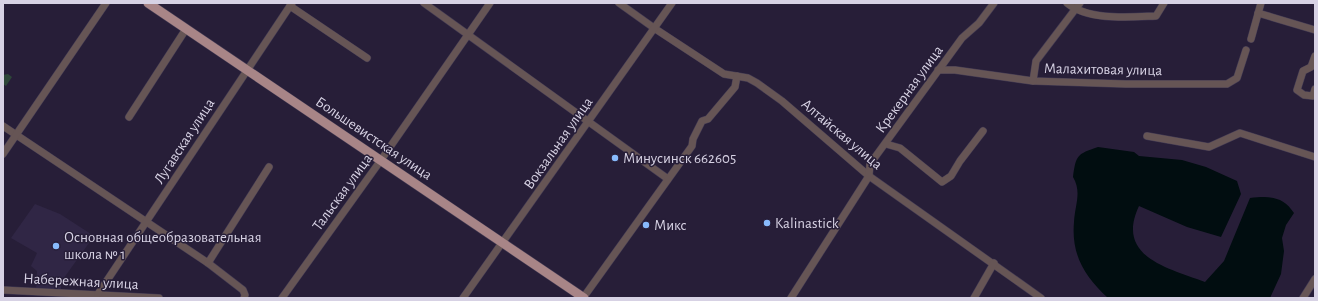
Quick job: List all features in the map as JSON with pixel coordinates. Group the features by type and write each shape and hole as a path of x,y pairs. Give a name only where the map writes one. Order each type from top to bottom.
{"main road":[{"name":"Большевистская улица","path":"148,3 584,298"}],"street":[{"path":"3,154 106,3"},
{"path":"424,3 668,179"},
{"name":"Тальская улица","path":"282,298 381,160 490,3"},
{"name":"Алтайская улица","path":"619,3 724,74 748,78 782,101 869,176 994,263 1041,298"},
{"name":"Вокзальная улица","path":"463,298 504,243 672,3"},
{"name":"Крекерная улица","path":"791,298 869,176 870,164 962,38 979,23 994,3"},
{"path":"1067,3 1074,9 1119,17 1156,16 1164,3"},
{"path":"1033,81 1036,61 1080,3"},
{"path":"1251,39 1261,3"},
{"path":"291,5 367,58"},
{"name":"Лугавская улица","path":"98,294 291,5"},
{"path":"1258,12 1315,30"},
{"path":"129,117 186,29"},
{"name":"Малахитовая улица","path":"938,70 955,70 1033,81 1126,84 1227,84 1237,78 1246,50"},
{"path":"1315,56 1313,69 1303,71 1296,90 1304,95 1313,96 1315,89"},
{"path":"584,298 692,146 693,139 702,121 708,119 735,87 737,76"},
{"path":"3,126 208,263 243,290 245,296"},
{"path":"886,144 900,148 942,182 951,176 960,161 983,131"},
{"path":"1147,136 1209,147 1240,133 1315,157"},
{"path":"208,263 269,167"},
{"path":"974,298 994,263"},
{"path":"1303,298 1315,279"},
{"name":"Набережная улица","path":"3,290 159,298"}],"shaded area":[{"path":"1098,147 1134,152 1139,156 1182,160 1206,167 1237,181 1241,194 1221,237 1187,227 1139,206 1133,223 1134,237 1140,249 1149,258 1176,271 1205,282 1224,261 1250,198 1275,198 1281,200 1290,207 1294,213 1286,225 1282,238 1284,251 1281,274 1270,298 1108,298 1093,282 1081,264 1077,255 1074,234 1078,193 1073,177 1075,164 1079,156"},
{"name":"Основная общеобразовательная школа № 1","path":"35,204 60,214 94,236 61,282 61,290 36,290 37,271 31,266 37,253 11,238"}],"green space":[{"path":"8,74 12,77 6,86 3,84 3,75"}],"place":[{"name":"Минусинск 662605","path":"615,158"},
{"name":"Kalinastick","path":"767,223"},
{"name":"Микс","path":"646,225"},
{"name":"Основная общеобразовательная школа № 1","path":"56,246"}]}
